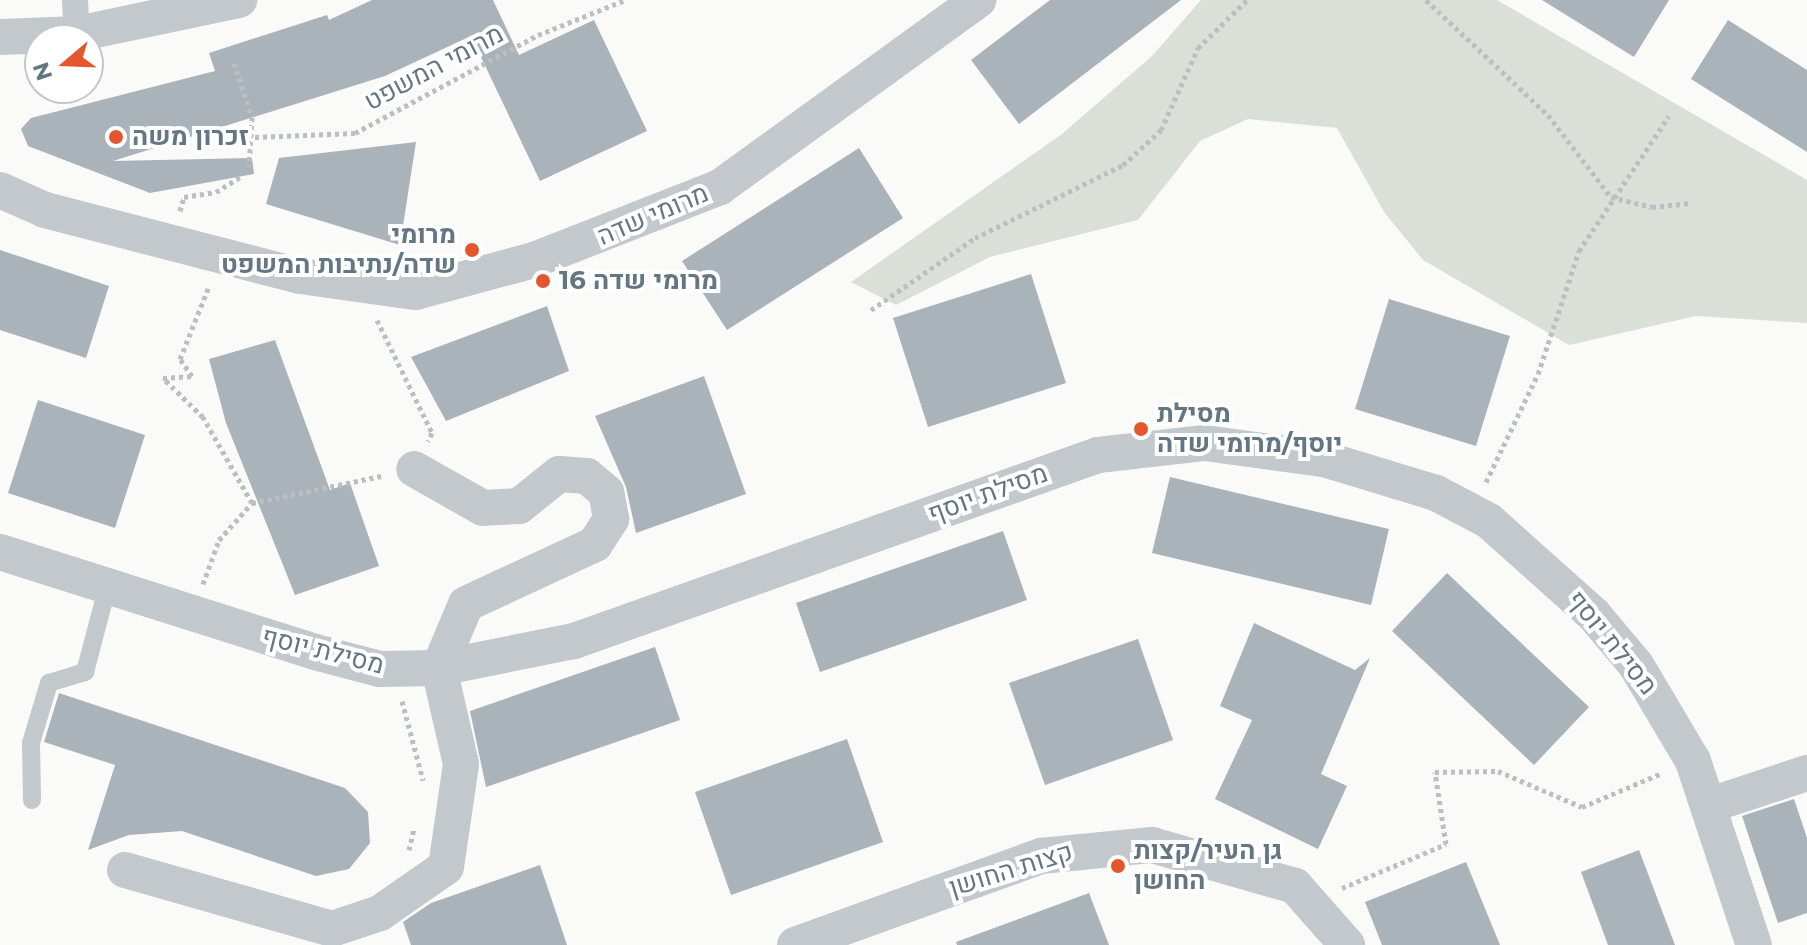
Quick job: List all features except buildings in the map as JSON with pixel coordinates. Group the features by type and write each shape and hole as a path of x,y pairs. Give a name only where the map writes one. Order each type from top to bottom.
{"street":[{"path":"0,37 76,17 239,0"},
{"name":"מרומי שדה","path":"0,190 45,210 222,256 362,288 416,292 474,279 720,187 978,0"},
{"name":"מסילת יוסף","path":"0,552 186,611 393,669 439,668 574,641 1098,455 1144,445 1205,443 1324,459 1472,512 1594,615 1636,665 1693,761 1754,945"},
{"path":"125,870 292,923 332,929 380,913 446,867 461,764 439,668 466,604 595,544 611,519 606,492 587,476 559,474 519,506 483,508 414,469"},
{"path":"1710,805 1807,773"},
{"name":"קצות החושן","path":"795,945 1041,856 1098,846 1199,854 1281,880 1310,901 1347,945"}],"lane":[{"path":"32,800 31,743 49,683 85,672 108,585"}],"path":[{"name":"מרומי המשפט","path":"255,137 355,133 538,35 625,0"},
{"path":"871,310 939,258 1123,165 1161,130 1198,48 1247,0"},
{"path":"1426,0 1548,115 1611,197 1652,207 1690,203"},
{"path":"234,63 255,137 249,167"},
{"path":"1472,512 1538,374 1579,251 1611,197 1669,116"},
{"path":"171,243 184,197 216,192 242,176"},
{"path":"222,256 180,359 192,376 163,378 203,417 252,503"},
{"path":"186,611 214,566 219,540 252,503 414,469 432,433 362,288"},
{"path":"393,669 424,785"},
{"path":"1310,901 1446,844 1435,772 1498,771 1582,807 1693,761"},
{"path":"406,862 417,816"}],"shaded area":[{"path":"1201,0 1497,0 1807,180 1807,323 1696,316 1569,345 1423,260 1384,212 1337,128 1248,119 1200,141 1138,220 990,257 896,305 851,282 1062,134 1152,56"}],"place":[{"name":"זכרון משה","path":"116,137"},
{"name":"מרומי שדה/נתיבות המשפט","path":"472,250"},
{"name":"מרומי שדה 16","path":"543,281"},
{"name":"מסילת יוסף/מרומי שדה","path":"1141,429"},
{"name":"גן העיר/קצות החושן","path":"1118,866"}]}
